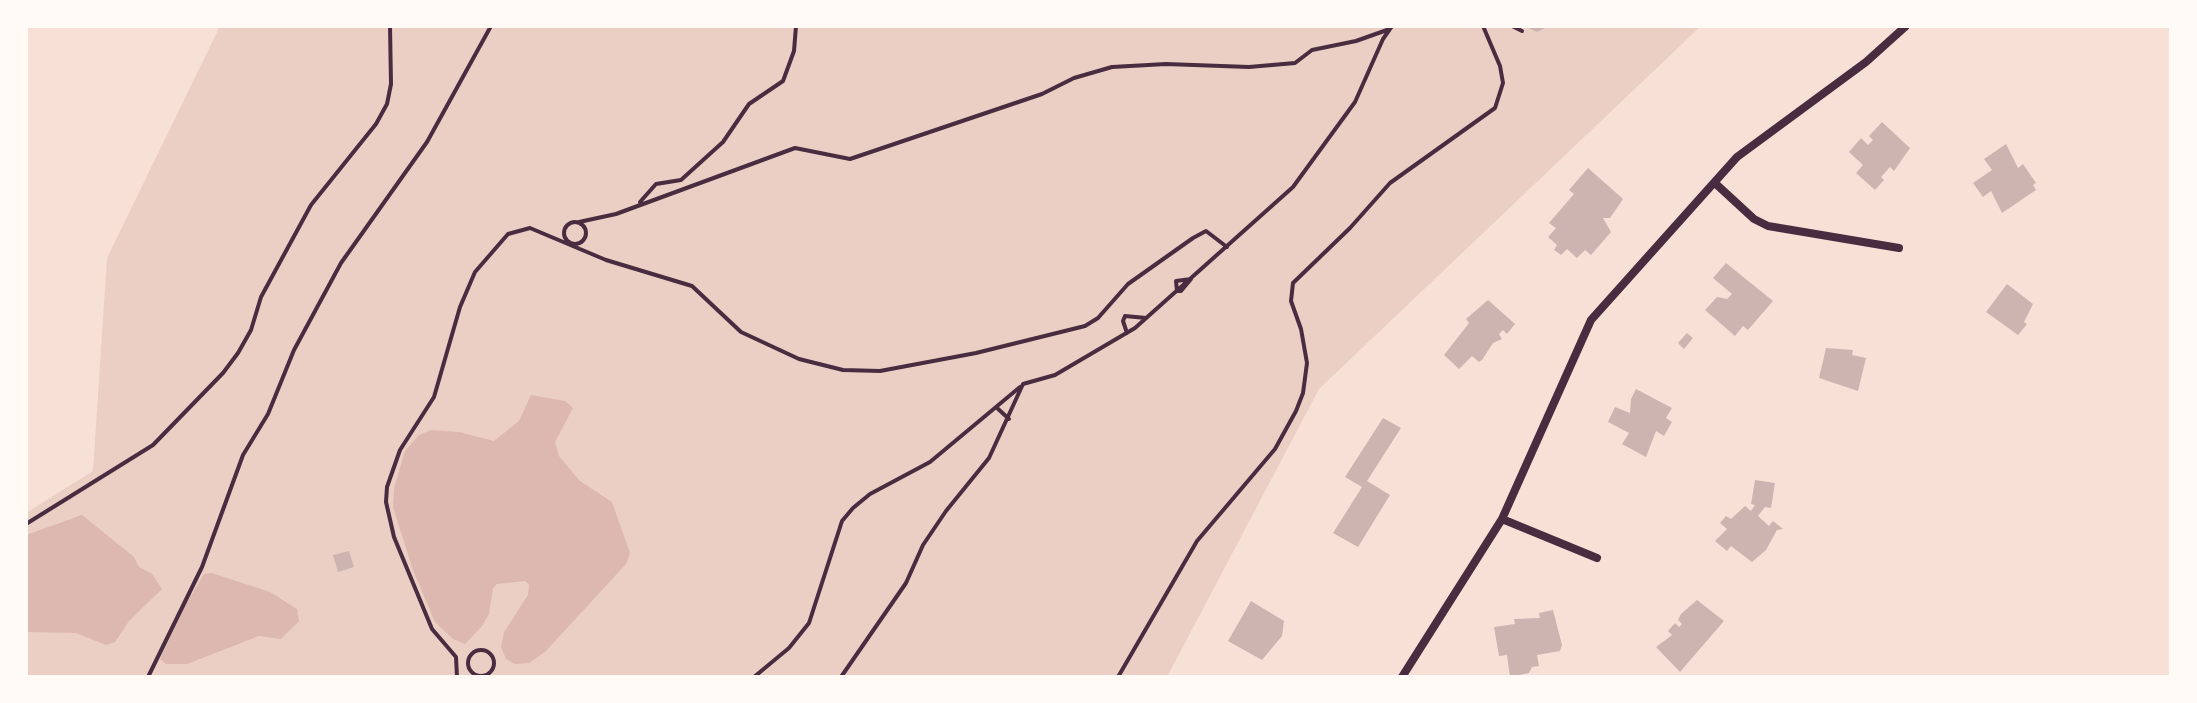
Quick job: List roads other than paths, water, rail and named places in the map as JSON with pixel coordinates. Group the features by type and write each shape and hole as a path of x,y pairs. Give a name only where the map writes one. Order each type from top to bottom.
{"street":[{"path":"1402,677 1502,519 1591,320 1737,157 1866,62 1906,26"},
{"path":"1716,184 1754,219 1768,226 1899,248"},
{"path":"1502,519 1597,558"}],"lane":[{"path":"26,524 153,445 230,363 251,330 261,297 311,205 376,124 387,104 391,84 390,26"},
{"path":"148,677 202,567 243,455 268,414 294,350 341,263 427,142 491,26"},
{"path":"641,204 656,184 681,180 723,142 749,104 783,81 794,51 796,26"},
{"path":"1512,26 1522,31"},
{"path":"550,236 566,226 590,222 795,148 850,159 1112,67 1166,64 1249,67 1295,63 1312,50 1356,41 1391,27"},
{"path":"754,677 789,648 809,623 842,521 853,508 870,494 930,462 1023,384 1055,375 1127,333 1227,247 1293,187 1355,102 1391,27"},
{"path":"1118,677 1197,541 1275,449 1296,411 1303,393 1307,363 1301,329 1291,301 1293,283 1390,183 1495,108 1503,83 1495,49 1484,27"},
{"path":"648,192 652,199"},
{"path":"641,204 653,202 669,192"},
{"path":"579,222 585,227"},
{"path":"580,249 585,227 590,222"},
{"path":"566,226 564,237 569,243 583,241"},
{"path":"458,675 464,669 487,675 494,661 490,654 482,650 474,653 469,660 462,661 432,629 394,537 386,502 387,487 400,450 434,397 460,307 475,272 508,234 530,228 580,249 692,286 741,332 799,359 843,370 880,371 976,353 1085,326 1098,318 1128,284 1193,238 1206,231 1227,247"},
{"path":"1127,333 1123,321 1125,316 1146,318"},
{"path":"841,677 906,583 923,545 989,458 1023,384"},
{"path":"996,407 1009,419"},
{"path":"456,657 458,675"},
{"path":"469,660 472,671"}]}
